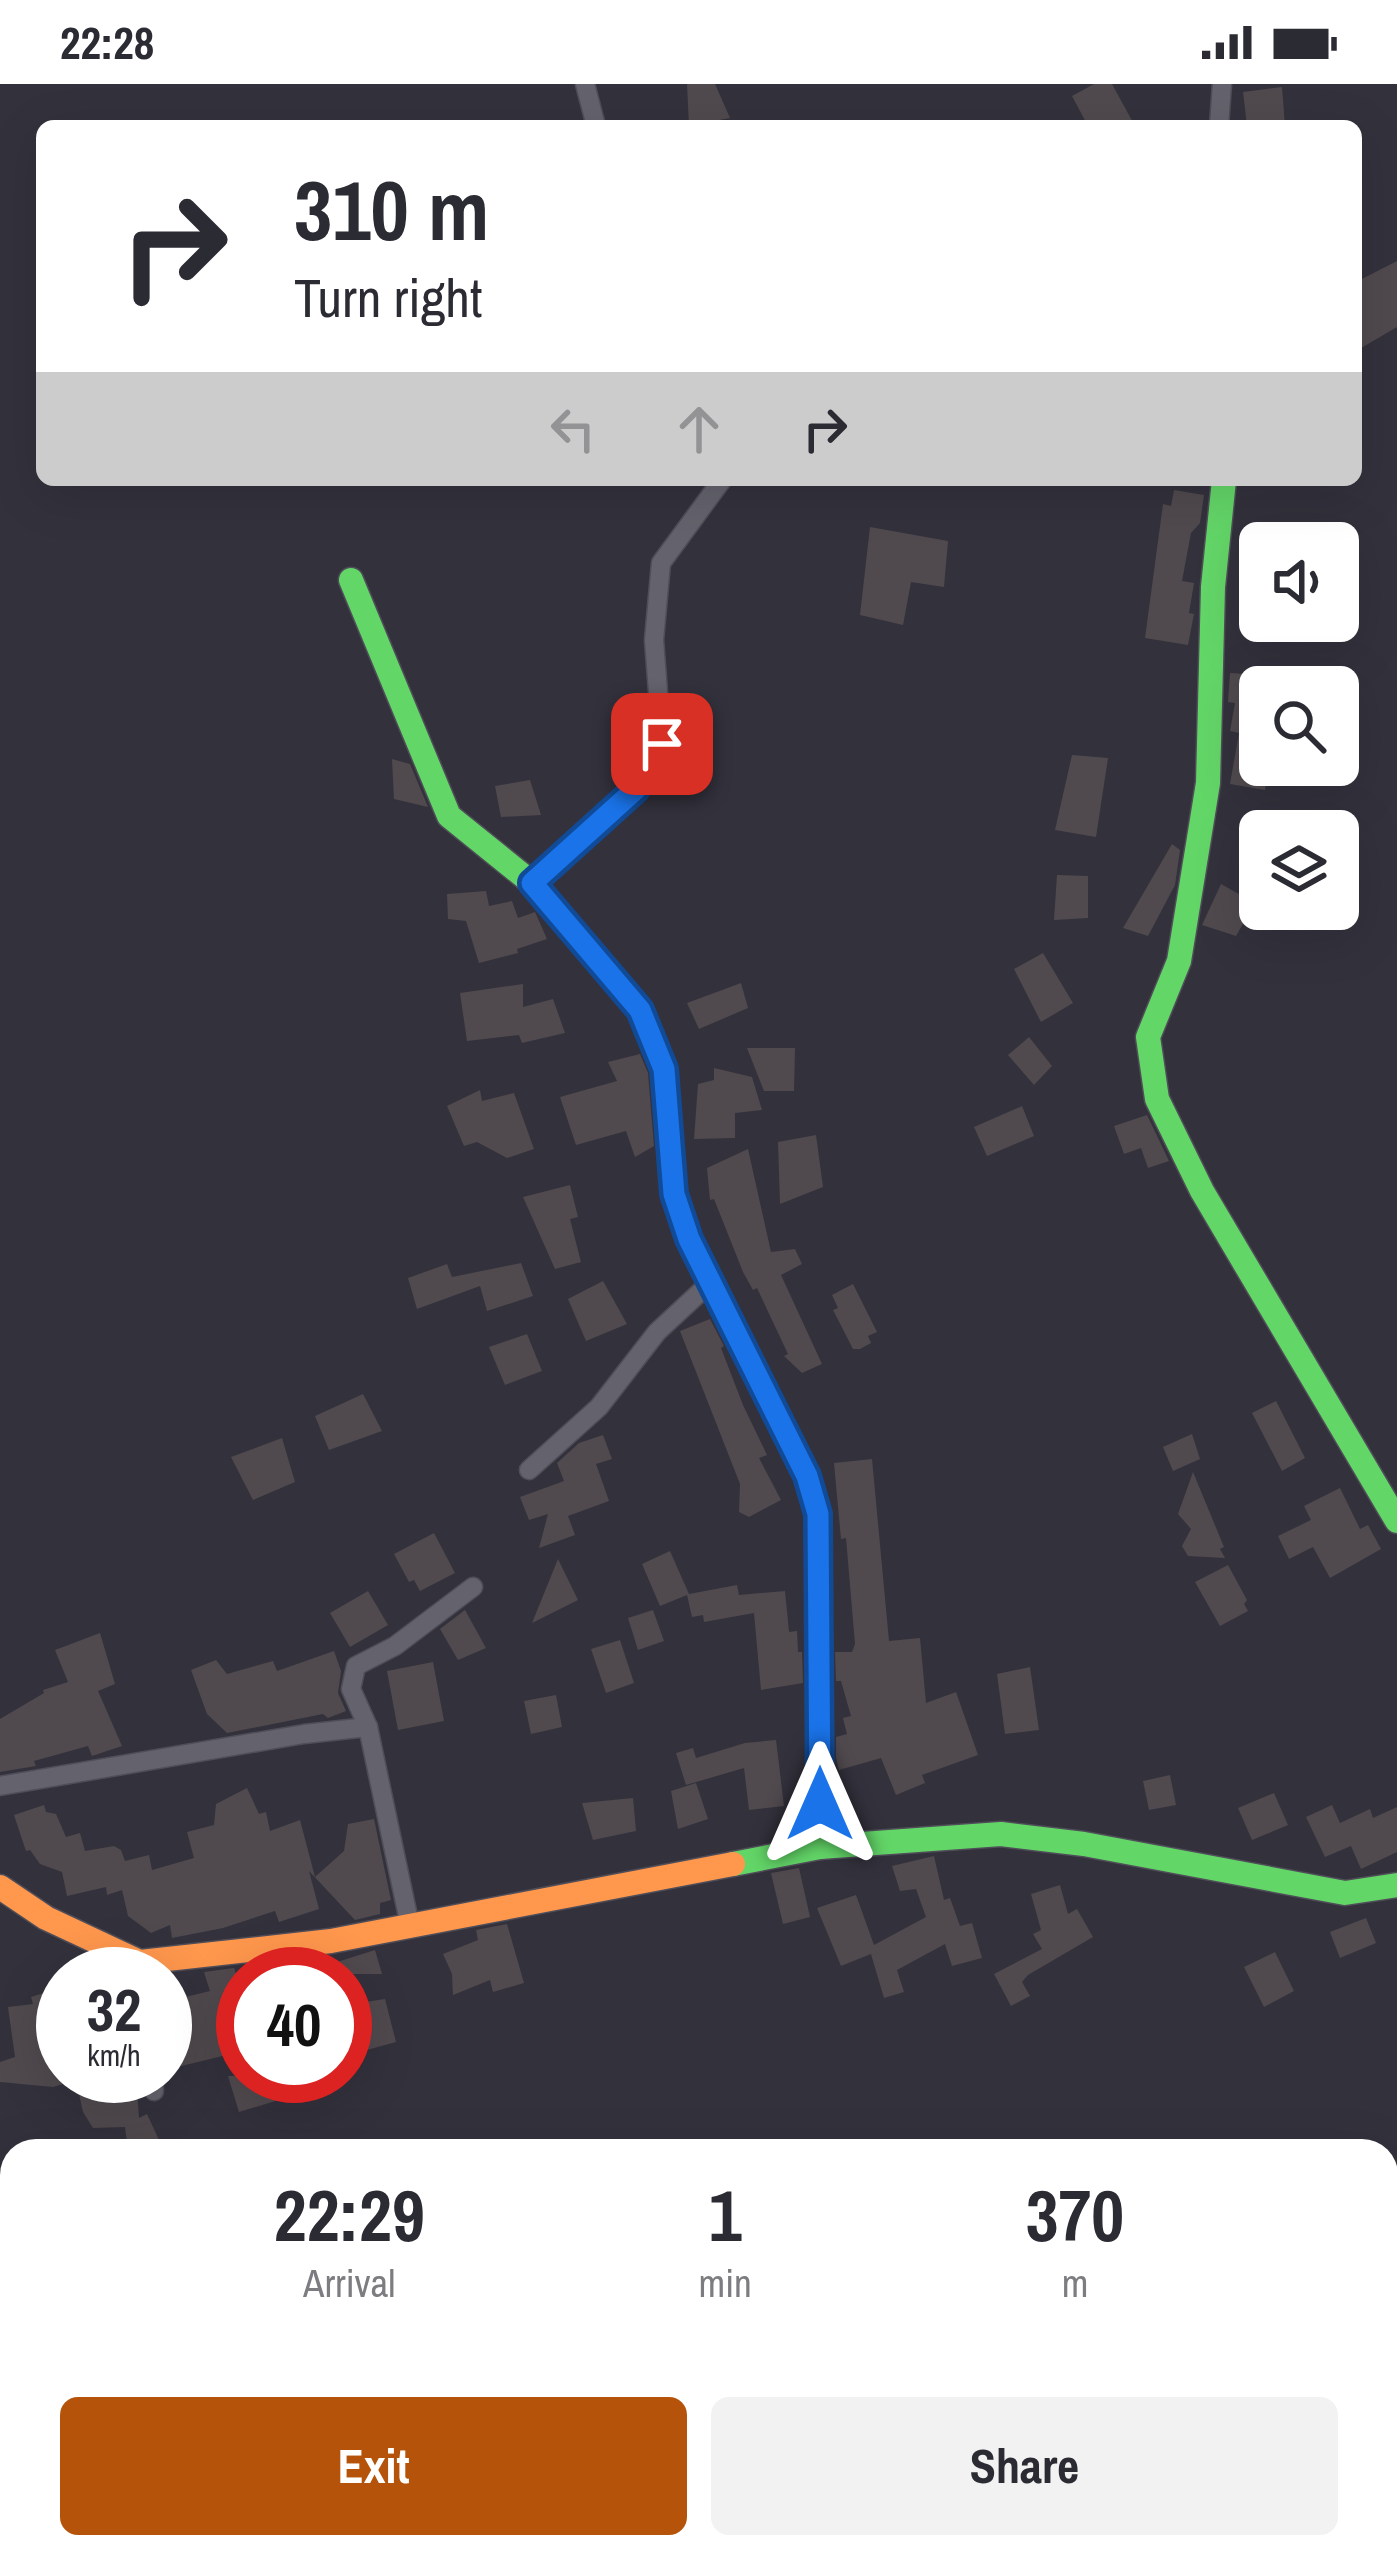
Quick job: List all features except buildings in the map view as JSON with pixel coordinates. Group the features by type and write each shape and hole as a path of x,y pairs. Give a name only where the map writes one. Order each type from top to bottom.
{"street":[{"path":"585,84 594,120"},
{"path":"1219,120 1222,84"},
{"path":"532,883 636,789 662,744 655,640 661,563 718,486"},
{"path":"1223,486 1213,587 1208,783 1178,962 1148,1037 1156,1099 1202,1191 1389,1496 1397,1521"},
{"path":"351,580 448,816 532,883 640,1010 664,1069 674,1194 689,1239 807,1476 818,1514 820,1847"},
{"path":"529,1470 599,1407 657,1332 711,1282"},
{"path":"410,1926 368,1727 351,1689 356,1666 395,1646 473,1587"},
{"path":"0,1786 368,1727"},
{"path":"192,1961 331,1941 820,1847 1001,1834 1084,1844 1345,1893 1397,1885"},
{"path":"0,1887 101,1947"}],"traffic: fast":[{"path":"1223,486 1213,587 1208,783 1179,961 1148,1037 1157,1099 1202,1191 1397,1521"},
{"path":"351,580 449,816 532,883 640,1010 664,1069 674,1194 689,1239 807,1476 818,1514 820,1847"},
{"path":"733,1864 820,1847 1001,1834 1084,1844 1345,1893 1397,1885"}],"traffic: slow":[{"path":"0,1887 46,1918 140,1962 331,1941 733,1864"}],"route":[{"path":"662,744 636,789 532,883 640,1010 664,1069 674,1194 689,1239 807,1476 818,1514 820,1804"}]}
